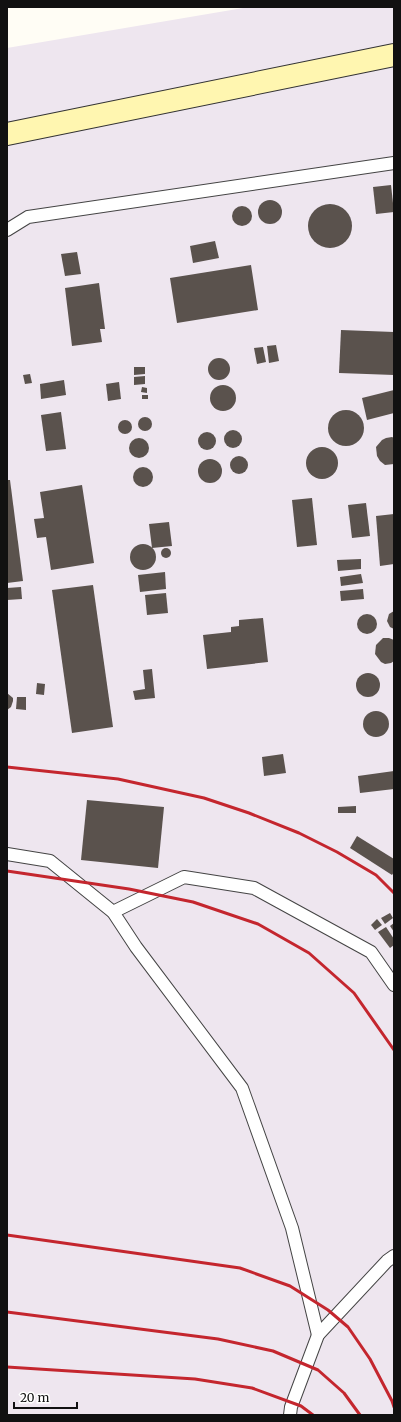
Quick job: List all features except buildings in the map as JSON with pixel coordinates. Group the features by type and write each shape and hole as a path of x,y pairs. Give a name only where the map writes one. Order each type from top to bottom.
{"street":[{"path":"7,134 394,56"}],"lane":[{"path":"7,230 28,217 394,163"},
{"path":"7,854 50,861 114,912 136,948 242,1088 292,1228 318,1335"},
{"path":"114,912 184,877 254,888 371,952 394,985"},
{"path":"290,1415 291,1407 318,1335 387,1261 394,1256"}],"shaded area":[{"path":"249,7 394,7 394,1415 7,1415 7,48"}],"railway":[{"path":"7,767 118,779 204,798 249,813 299,833 337,852 376,875 394,893"},
{"path":"7,871 129,889 193,902 258,924 309,953 354,993 394,1050"},
{"path":"7,1235 240,1268 290,1286 328,1310 348,1327 370,1359 394,1407"},
{"path":"7,1312 218,1339 273,1351 318,1370 344,1393 360,1415"},
{"path":"7,1367 195,1379 252,1388 301,1406 313,1415"}]}
